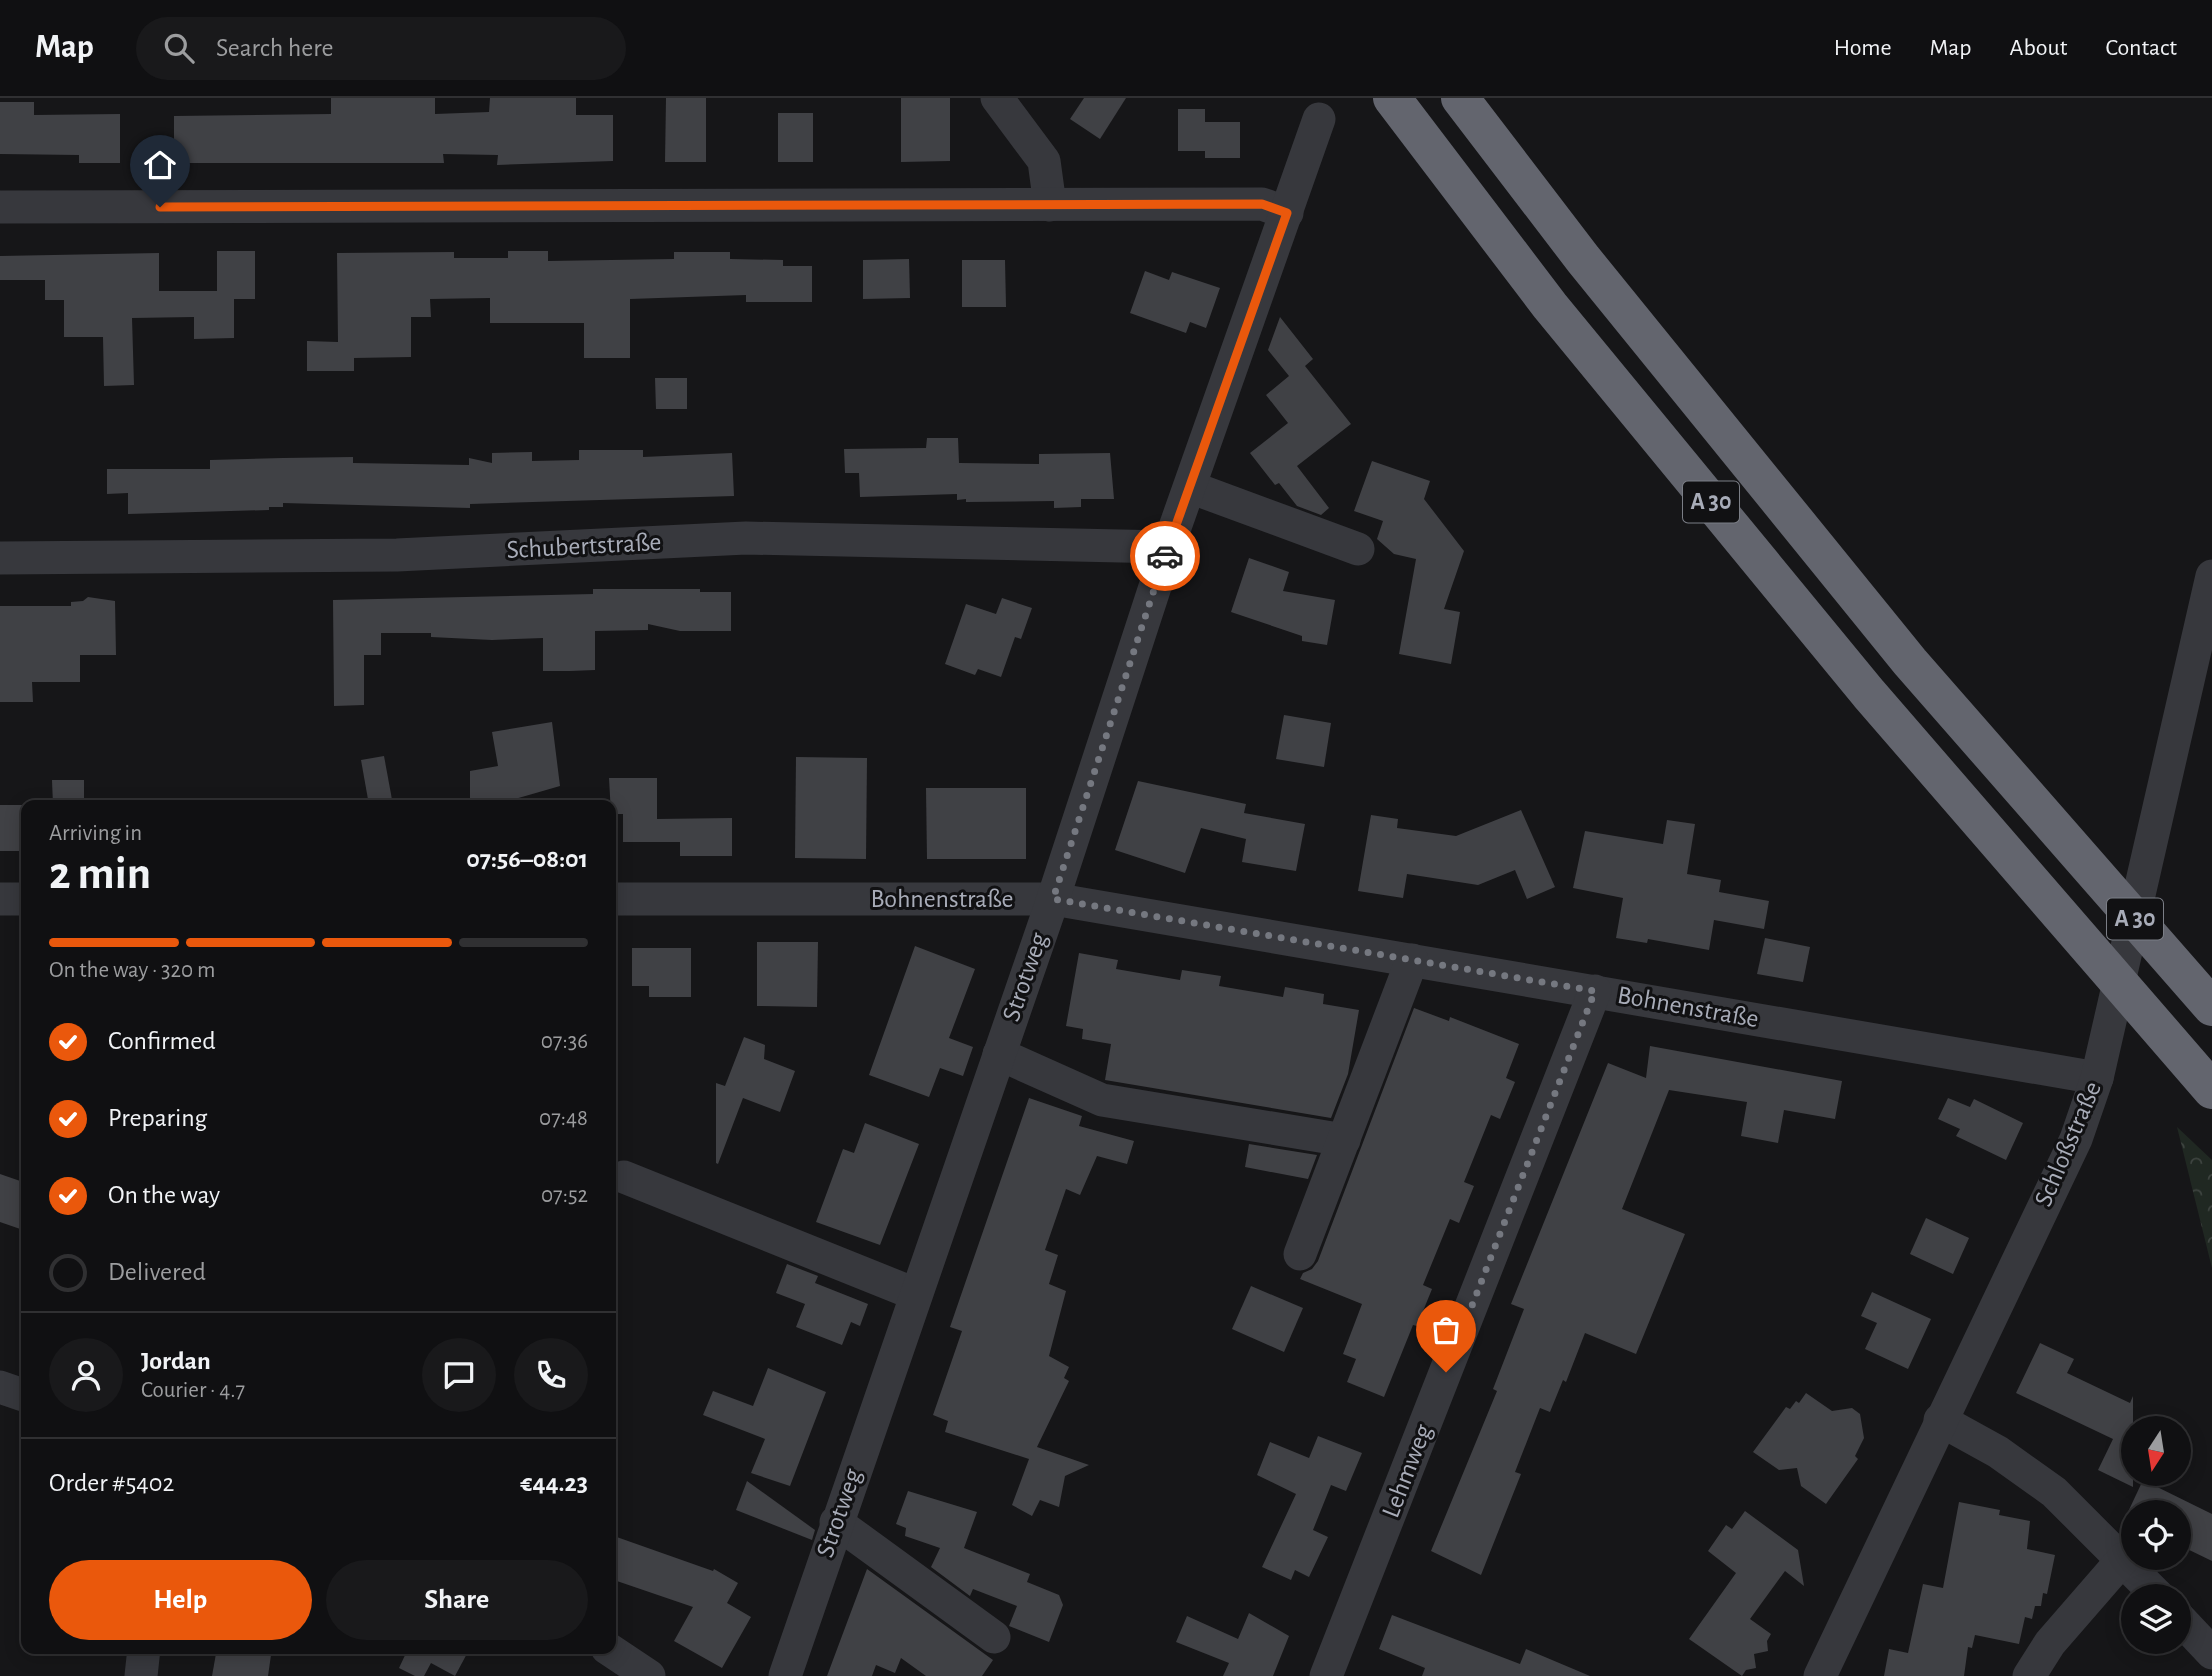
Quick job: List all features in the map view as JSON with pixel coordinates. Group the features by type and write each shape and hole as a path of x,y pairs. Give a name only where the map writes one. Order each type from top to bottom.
{"highway":[{"name":"A 30","path":"1392,98 1550,306 1869,694 2203,1080"},
{"name":"A 30","path":"1460,98 1583,259 1910,662 2212,1007"}],"street":[{"path":"997,98 1044,161 1050,205"},
{"name":"Strotweg","path":"785,1676 1053,899 1168,547 1319,119"},
{"path":"0,207 1262,204 1287,213"},
{"path":"1189,487 1358,549"},
{"name":"Schubertstraße","path":"0,558 397,555 746,538 1168,547"},
{"name":"Schloßstraße","path":"1820,1676 2076,1139 2097,1077 2212,576"},
{"name":"Bohnenstraße","path":"616,898 1053,899 2097,1077"},
{"path":"0,899 21,899"},
{"path":"1300,1254 1412,960"},
{"name":"Lehmweg","path":"1326,1676 1595,991"},
{"path":"999,1054 1101,1100 1344,1140"},
{"path":"624,1177 915,1294"},
{"path":"0,1387 21,1394"},
{"path":"1940,1420 1998,1452 2054,1492 2121,1557"},
{"path":"836,1522 995,1637"},
{"path":"2029,1676 2050,1643 2121,1561"},
{"path":"2133,1570 2147,1584"},
{"path":"2191,1631 2212,1653"},
{"path":"141,1676 143,1654"},
{"path":"616,1654 649,1676"}],"green space":[{"path":"2177,1127 2212,1160 2212,1268"}],"building":[{"path":"331,98 435,98 435,114 489,112 490,98 576,98 576,115 613,115 613,161 497,165 498,155 443,154 444,163 174,163 174,116 331,114"},
{"path":"666,98 706,98 706,162 665,162"},
{"path":"901,98 950,98 950,161 901,162"},
{"path":"1084,98 1126,98 1100,139 1070,119"},
{"path":"0,102 34,102 34,115 120,114 120,163 79,163 79,155 0,154"},
{"path":"1178,109 1205,109 1205,122 1240,122 1240,158 1205,158 1205,151 1178,151"},
{"path":"778,113 813,113 813,162 778,162"},
{"path":"217,251 255,251 255,299 234,299 234,338 194,339 194,317 132,318 134,385 104,386 103,337 64,337 64,300 45,300 45,280 0,280 0,256 159,253 159,291 217,291"},
{"path":"508,251 548,251 548,261 674,259 674,252 730,252 730,259 783,260 783,266 812,266 812,302 746,302 746,295 630,299 630,358 584,358 584,323 490,323 490,298 430,299 431,317 411,317 411,357 354,358 354,371 307,371 307,341 338,342 337,253 454,252 454,258 508,258"},
{"path":"909,259 910,298 863,299 863,260"},
{"path":"962,260 1005,260 1006,307 962,307"},
{"path":"1145,271 1169,280 1172,272 1220,288 1206,328 1190,322 1186,333 1130,313"},
{"path":"1280,317 1313,359 1305,366 1351,424 1297,466 1329,508 1321,515 1297,506 1279,483 1275,485 1250,453 1288,423 1266,395 1289,376 1268,350"},
{"path":"655,378 687,378 687,409 656,409"},
{"path":"927,438 958,438 959,463 1039,464 1039,454 1110,453 1114,499 1081,499 1081,507 1054,508 1054,501 966,502 966,499 957,500 957,494 860,497 859,473 845,473 844,449 926,448"},
{"path":"579,450 643,450 643,457 732,453 734,496 470,504 470,508 283,503 283,507 269,507 269,510 128,514 128,493 107,494 107,469 210,469 210,460 353,457 353,463 469,465 469,458 492,463 492,453 532,452 532,461 579,460"},
{"path":"1372,461 1430,481 1424,499 1464,551 1444,609 1460,612 1451,664 1399,654 1416,559 1394,554 1377,539 1383,521 1354,511"},
{"path":"1249,558 1289,572 1283,591 1335,600 1327,645 1302,641 1302,636 1231,612"},
{"path":"593,589 700,589 700,592 731,592 731,631 680,631 648,624 648,630 595,631 595,670 570,671 543,671 543,638 492,640 431,637 431,633 381,633 381,655 364,655 364,705 334,706 333,600 593,594"},
{"path":"88,597 115,601 116,655 80,655 80,682 32,682 33,702 0,702 0,606 71,606 71,602 83,601"},
{"path":"1002,598 1032,608 1021,639 1015,637 1001,677 978,669 975,675 945,664 966,604 996,614"},
{"path":"1284,715 1331,723 1324,767 1276,759"},
{"path":"552,722 560,786 515,799 470,800 470,771 498,766 492,732"},
{"path":"384,756 392,800 368,800 361,760"},
{"path":"796,757 867,758 866,859 795,858"},
{"path":"609,778 657,778 657,819 732,818 732,856 680,856 680,842 623,842 623,814 616,814 616,800 610,800"},
{"path":"52,780 84,780 84,800 53,800"},
{"path":"1138,781 1246,804 1244,813 1305,824 1296,871 1242,862 1246,839 1201,828 1185,873 1115,850"},
{"path":"926,788 1026,788 1026,859 927,859"},
{"path":"0,805 21,805 21,851 0,851"},
{"path":"1521,810 1555,887 1527,899 1515,870 1478,885 1407,874 1403,898 1358,891 1371,815 1398,819 1397,828 1456,836"},
{"path":"1667,820 1695,824 1687,874 1721,880 1719,892 1769,901 1764,929 1714,920 1709,950 1648,939 1647,943 1616,938 1623,898 1573,888 1585,831 1663,844"},
{"path":"1765,938 1810,947 1803,982 1757,974"},
{"path":"757,942 818,942 817,1007 757,1006"},
{"path":"915,946 975,969 949,1038 973,1047 963,1076 940,1068 929,1097 869,1075"},
{"path":"632,948 691,948 691,997 649,997 649,986 632,986"},
{"path":"1079,953 1118,960 1116,969 1180,980 1182,970 1221,976 1219,986 1283,997 1285,987 1324,994 1323,1004 1359,1010 1348,1074 1331,1118 1105,1080 1111,1044 1082,1039 1083,1029 1066,1026"},
{"path":"1414,1008 1449,1021 1450,1017 1519,1044 1506,1078 1515,1082 1500,1119 1491,1115 1464,1182 1474,1186 1459,1223 1450,1219 1423,1285 1432,1289 1417,1326 1413,1325 1384,1397 1347,1382 1356,1359 1343,1354 1362,1304 1300,1279 1303,1273 1312,1269 1318,1261"},
{"path":"744,1037 765,1045 764,1059 795,1071 780,1112 743,1098 718,1164 716,1083 725,1086"},
{"path":"1650,1046 1842,1081 1835,1119 1784,1110 1778,1143 1741,1136 1747,1102 1669,1090 1622,1209 1685,1234 1636,1354 1585,1333 1566,1382 1563,1380 1550,1412 1540,1408 1515,1472 1521,1474 1481,1575 1431,1551 1497,1391 1493,1389 1524,1309 1511,1304 1608,1063 1646,1078"},
{"path":"1029,1098 1082,1116 1079,1126 1134,1141 1127,1164 1097,1156 1080,1195 1066,1189 1045,1250 1058,1255 1049,1284 1066,1291 1049,1356 1069,1367 1064,1378 1069,1381 1037,1447 1089,1465 1065,1476 1059,1507 1040,1500 1032,1516 1012,1505 1029,1459 945,1432 948,1421 933,1415 962,1331 950,1327"},
{"path":"1948,1098 1970,1107 1974,1099 2023,1123 2006,1160 1956,1136 1960,1129 1938,1119"},
{"path":"865,1123 919,1144 880,1245 816,1222 843,1149 854,1153"},
{"path":"1249,1144 1317,1155 1308,1179 1245,1167"},
{"path":"0,1174 21,1181 21,1229 0,1222"},
{"path":"1926,1218 1969,1238 1953,1274 1910,1254"},
{"path":"787,1264 818,1276 815,1283 868,1304 860,1326 851,1322 842,1345 796,1327 805,1304 776,1293"},
{"path":"1251,1286 1303,1308 1284,1352 1232,1329"},
{"path":"1872,1292 1931,1319 1908,1369 1865,1349 1877,1323 1861,1316"},
{"path":"2040,1343 2074,1359 2067,1373 2130,1403 2133,1396 2133,1416 2121,1416 2121,1481 2098,1470 2113,1439 2016,1393"},
{"path":"768,1368 826,1392 790,1486 751,1473 765,1439 703,1415 713,1391 753,1406"},
{"path":"1806,1393 1832,1411 1852,1408 1860,1414 1864,1438 1855,1456 1858,1459 1826,1504 1801,1486 1797,1468 1779,1470 1753,1452 1786,1407 1790,1409 1796,1401 1799,1403"},
{"path":"1318,1436 1362,1453 1346,1491 1331,1485 1313,1530 1328,1537 1309,1577 1295,1570 1291,1580 1262,1567 1296,1494 1257,1475 1270,1442 1309,1458"},
{"path":"747,1481 815,1530 812,1540 736,1510"},
{"path":"2140,1486 2155,1486 2184,1500 2134,1500"},
{"path":"908,1491 977,1512 964,1548 1030,1574 1027,1582 1059,1595 1063,1605 1049,1642 1009,1626 1017,1606 973,1589 970,1596 931,1567 940,1548 905,1536 906,1528 896,1524"},
{"path":"1959,1502 2000,1510 1999,1515 2030,1521 2027,1549 2055,1555 2047,1594 2043,1593 2041,1606 2035,1606 2032,1619 2025,1617 2019,1644 1975,1635 1972,1648 1968,1647 1964,1676 1884,1676 1889,1649 1908,1653 1923,1584 1943,1588"},
{"path":"2191,1504 2212,1514 2212,1561 2191,1551"},
{"path":"1745,1511 1798,1550 1804,1586 1785,1571 1750,1619 1771,1634 1767,1641 1768,1651 1754,1654 1756,1668 1746,1670 1742,1676 1689,1639 1736,1573 1708,1551 1726,1525 1732,1529"},
{"path":"616,1537 713,1571 714,1569 738,1583 727,1603 751,1617 722,1668 674,1641 693,1607 616,1581"},
{"path":"867,1569 993,1660 982,1676 926,1676 901,1658 895,1673 876,1665 872,1676 827,1676"},
{"path":"1249,1613 1289,1636 1273,1676 1223,1676 1229,1663 1176,1642 1187,1616 1238,1639"},
{"path":"1392,1615 1520,1664 1526,1649 1590,1676 1422,1676 1425,1668 1379,1649"},
{"path":"216,1654 271,1654 268,1676 212,1676"},
{"path":"406,1654 467,1654 455,1676 431,1663 424,1676 415,1676 399,1668"}],"way so far":[{"path":"1165,556 1053,899 1595,991 1446,1372"}],"route":[{"path":"160,207 1262,204 1287,213 1165,556"}]}
